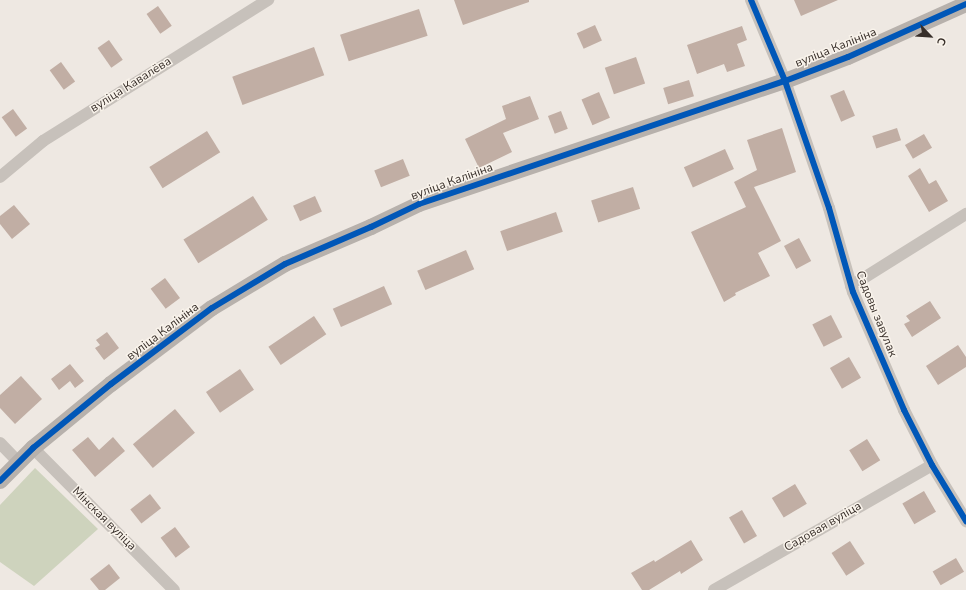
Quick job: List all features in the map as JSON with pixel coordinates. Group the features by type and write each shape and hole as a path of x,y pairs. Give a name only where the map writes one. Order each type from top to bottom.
{"street":[{"name":"вуліца Кавалёва","path":"0,178 43,141 268,0"},
{"name":"Садовы завулак","path":"751,0 785,81 829,208 852,286 904,410 932,465 964,514"},
{"name":"вуліца Калініна","path":"0,481 33,448 111,384 212,308 284,264 371,227 419,204 785,81 848,57 966,4"},
{"path":"852,286 966,214"},
{"path":"0,443 18,462"},
{"name":"Мінская вуліца","path":"33,448 174,590"},
{"name":"Садовая вуліца","path":"714,590 932,465"}],"green space":[{"path":"35,468 98,529 34,586 0,562 0,505"}],"building":[{"path":"454,0 529,0 529,2 463,25"},
{"path":"794,0 838,0 801,16"},
{"path":"158,6 172,26 160,34 147,14"},
{"path":"419,9 428,36 349,61 340,35"},
{"path":"595,25 602,41 584,49 577,33"},
{"path":"742,26 747,40 737,44 745,66 727,72 724,64 697,74 687,45"},
{"path":"109,40 123,60 111,68 98,48"},
{"path":"314,47 324,75 243,105 232,77"},
{"path":"636,57 645,83 614,94 605,68"},
{"path":"61,62 75,81 64,90 50,70"},
{"path":"689,80 694,96 668,104 663,88"},
{"path":"844,90 855,116 841,122 830,96"},
{"path":"599,92 610,118 592,125 582,99"},
{"path":"530,96 539,119 503,133 512,152 479,168 465,139 506,119 502,106"},
{"path":"13,109 27,128 16,137 2,117"},
{"path":"561,111 568,129 555,134 548,116"},
{"path":"782,128 796,172 754,187 781,241 758,253 770,276 735,293 736,295 724,302 691,232 746,207 734,182 757,170 747,140"},
{"path":"897,128 901,140 876,148 872,136"},
{"path":"207,131 220,152 163,188 149,167"},
{"path":"924,134 932,148 913,159 905,145"},
{"path":"725,149 734,169 693,187 684,167"},
{"path":"403,159 410,176 381,187 374,171"},
{"path":"920,168 929,184 936,180 948,201 929,212 908,176"},
{"path":"633,187 640,209 598,222 591,201"},
{"path":"253,196 268,220 198,263 183,239"},
{"path":"315,196 322,212 300,221 293,206"},
{"path":"14,205 30,224 12,239 0,224 0,216"},
{"path":"556,212 563,232 507,251 500,231"},
{"path":"799,238 811,261 796,269 784,246"},
{"path":"466,250 474,269 425,290 417,271"},
{"path":"165,278 180,298 166,309 151,289"},
{"path":"384,286 392,304 341,327 333,309"},
{"path":"930,301 941,318 912,337 904,324 910,321 906,316"},
{"path":"831,315 842,337 824,347 812,325"},
{"path":"314,316 326,334 281,365 268,347"},
{"path":"107,332 119,348 104,360 95,348 100,345 96,340"},
{"path":"958,345 966,357 966,367 938,385 926,366"},
{"path":"849,357 861,378 842,389 830,368"},
{"path":"70,364 84,381 75,388 70,381 59,390 51,379"},
{"path":"240,369 254,390 220,413 206,392"},
{"path":"21,376 42,399 15,424 0,408 0,395"},
{"path":"175,409 195,433 153,468 133,444"},
{"path":"88,437 99,450 113,437 125,451 95,477 72,450"},
{"path":"867,439 880,460 862,471 849,450"},
{"path":"795,484 807,504 784,518 772,498"},
{"path":"924,491 936,512 914,524 902,504"},
{"path":"150,494 161,508 141,524 130,509"},
{"path":"742,510 757,536 744,543 729,518"},
{"path":"175,527 190,547 176,558 161,538"},
{"path":"691,540 703,560 681,574 680,571 649,590 642,590 631,573 654,560 655,562"},
{"path":"850,541 865,564 846,576 832,553"},
{"path":"956,558 964,572 941,585 933,572"},
{"path":"109,564 120,578 105,590 99,590 90,579"}],"cycle path":[{"path":"751,0 785,81 829,208 853,292 904,410 932,465 966,521"},
{"path":"0,481 33,448 111,384 212,308 285,264 371,227 419,204 785,81 848,57 966,4"}]}
